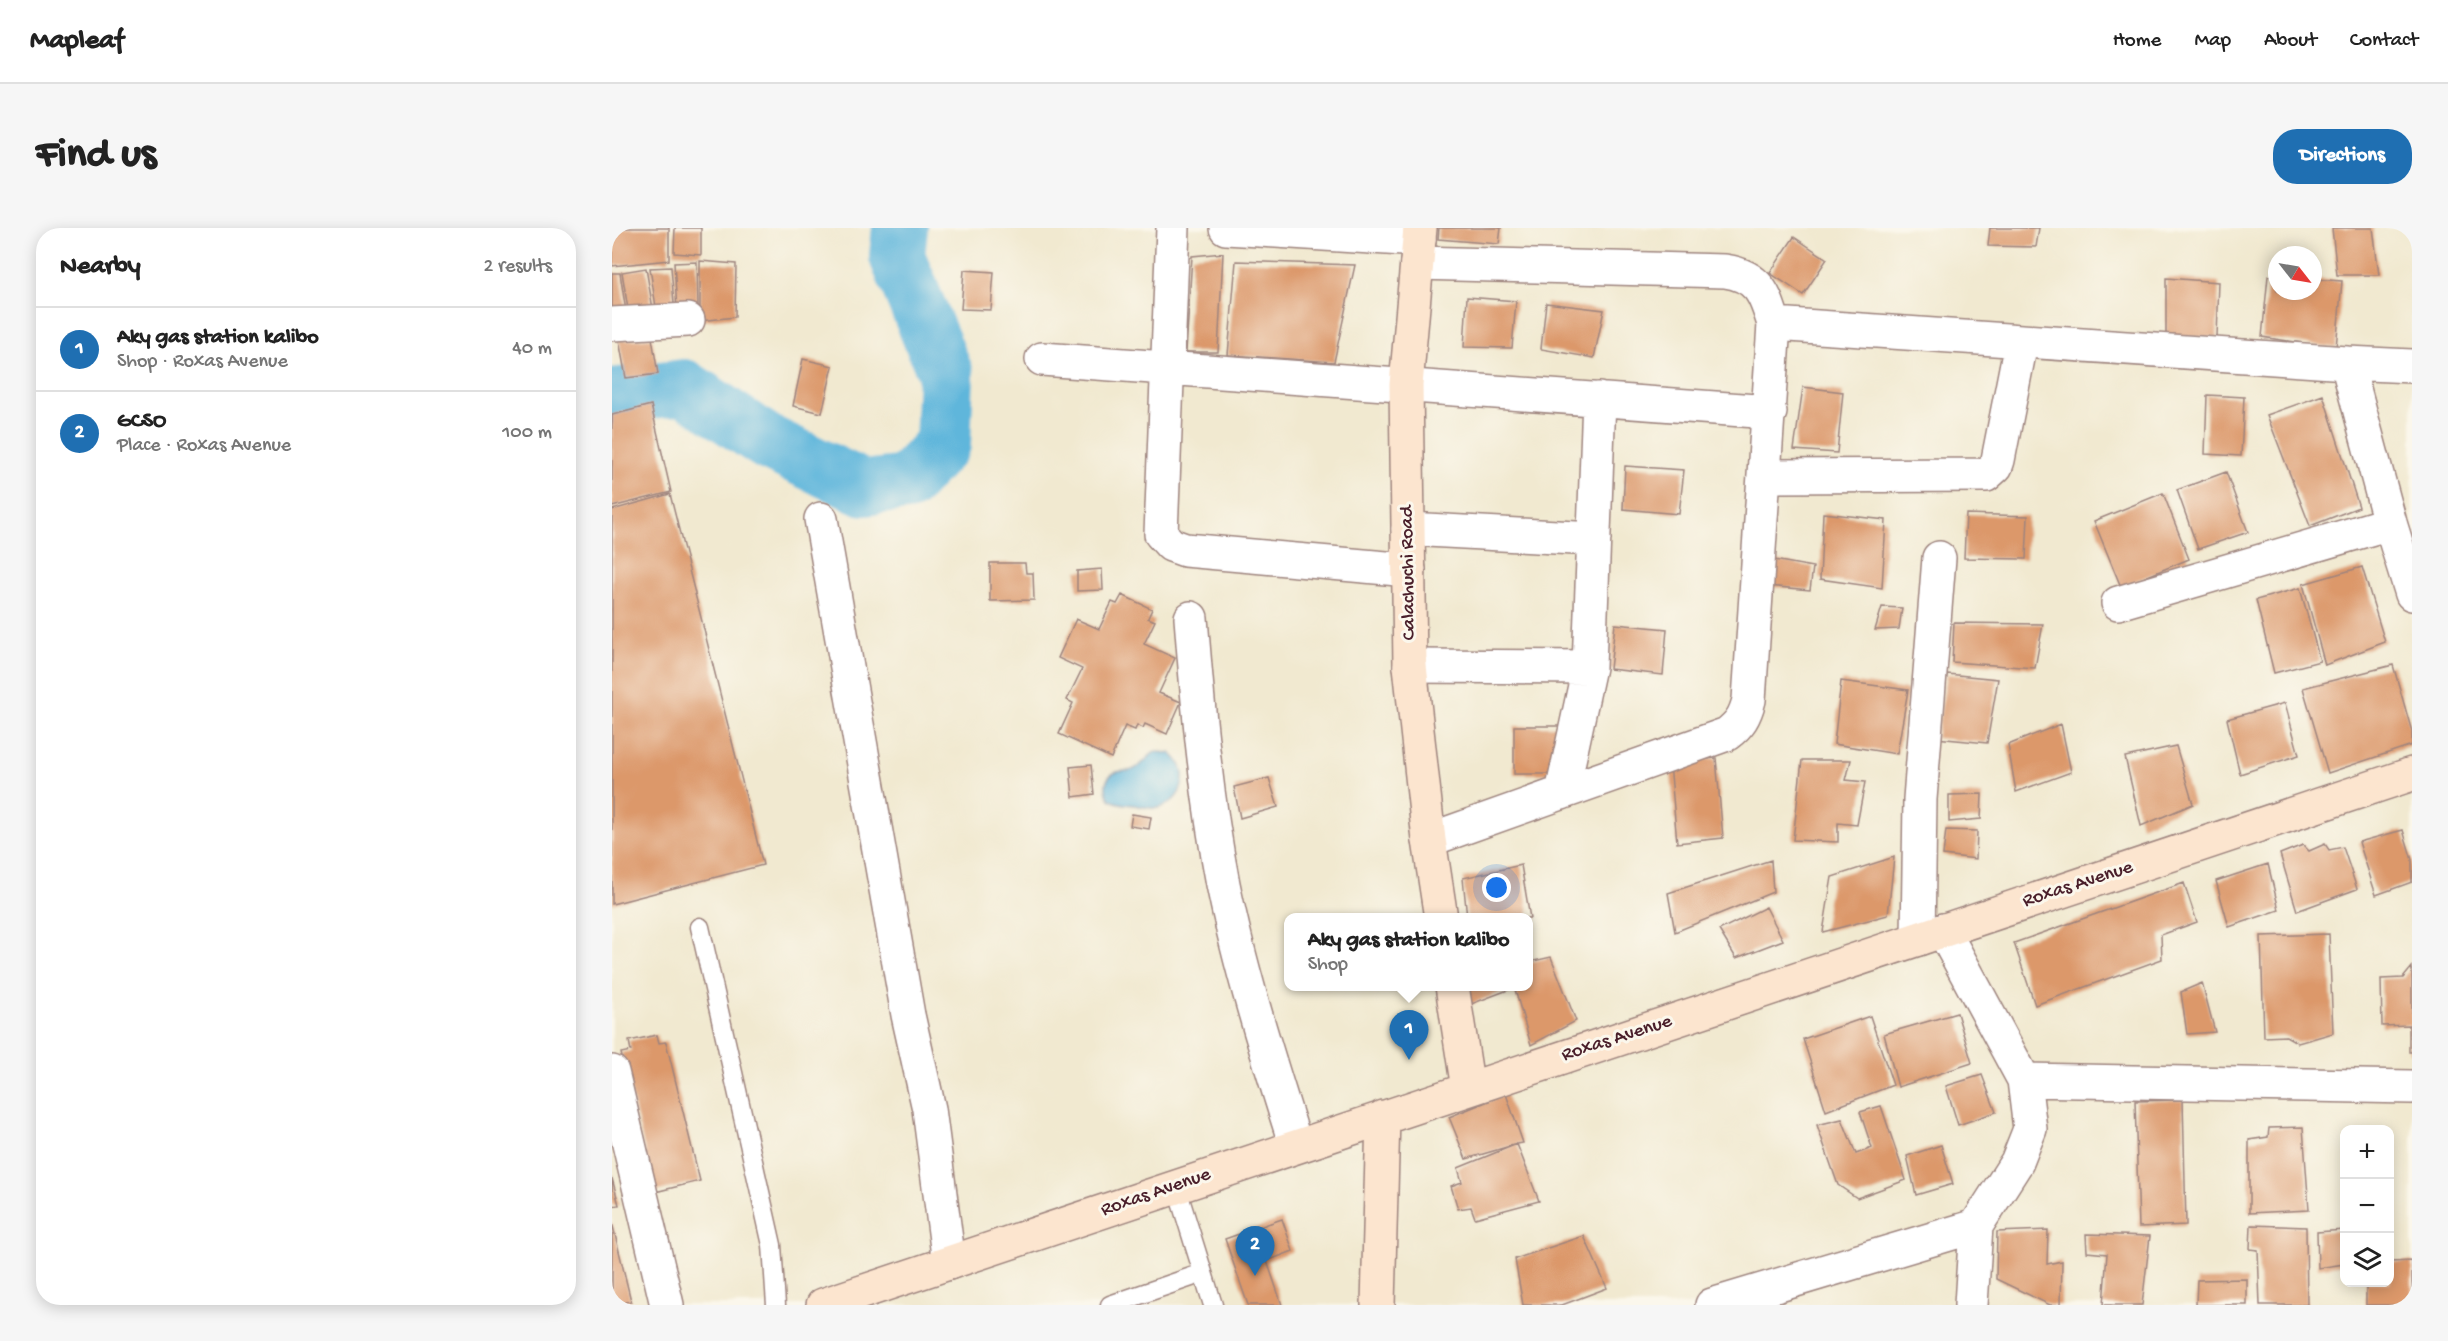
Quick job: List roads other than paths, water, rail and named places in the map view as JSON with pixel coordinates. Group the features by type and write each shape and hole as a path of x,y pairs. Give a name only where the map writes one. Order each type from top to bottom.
{"main road":[{"name":"Calachuchi Road","path":"1419,244 1406,385 1410,666 1429,840 1440,913"},
{"name":"Roxas Avenue","path":"829,1304 2412,774"},
{"path":"1453,991 1468,1089"},
{"path":"1378,1305 1383,1117"}],"street":[{"path":"1173,228 1161,534 1172,545 1185,550 1409,570"},
{"path":"1226,228 1739,273 1751,279 1760,289 1774,324 1770,411 1749,700 1746,714 1727,734 1429,840"},
{"path":"612,324 688,320"},
{"path":"1774,324 2021,343 2412,366"},
{"path":"1765,476 1986,475 1996,466 1998,460 2021,343"},
{"path":"1042,359 1770,411"},
{"path":"2347,363 2390,523 2412,594"},
{"path":"1562,793 1589,668 1599,399"},
{"path":"821,519 908,1015 929,1109 949,1263"},
{"path":"2118,603 2390,523"},
{"path":"1408,529 1594,540"},
{"path":"1939,558 1920,799 1930,934 2024,1080 2030,1129 2017,1162 1976,1226 1971,1305"},
{"path":"1191,618 1203,761 1224,885 1261,1035 1296,1146"},
{"path":"1410,666 1589,668"},
{"path":"612,1072 667,1305"},
{"path":"2024,1080 2412,1087"},
{"path":"1712,1305 1976,1226"}],"lane":[{"path":"700,927 772,1245 776,1305"},
{"path":"1176,1186 1213,1305"},
{"path":"1110,1305 1203,1273"}],"water":[{"path":"1155,752 1170,753 1181,767 1182,784 1174,799 1158,808 1122,804 1111,800 1106,788 1109,777 1117,772 1134,770"}],"waterway":[{"path":"612,396 684,387 767,442 864,488 907,483 943,444 946,375 897,256 900,228"}],"place":[{"name":"Aky gas station kalibo","path":"1409,1060"},
{"name":"GCSO","path":"1255,1276"}]}
